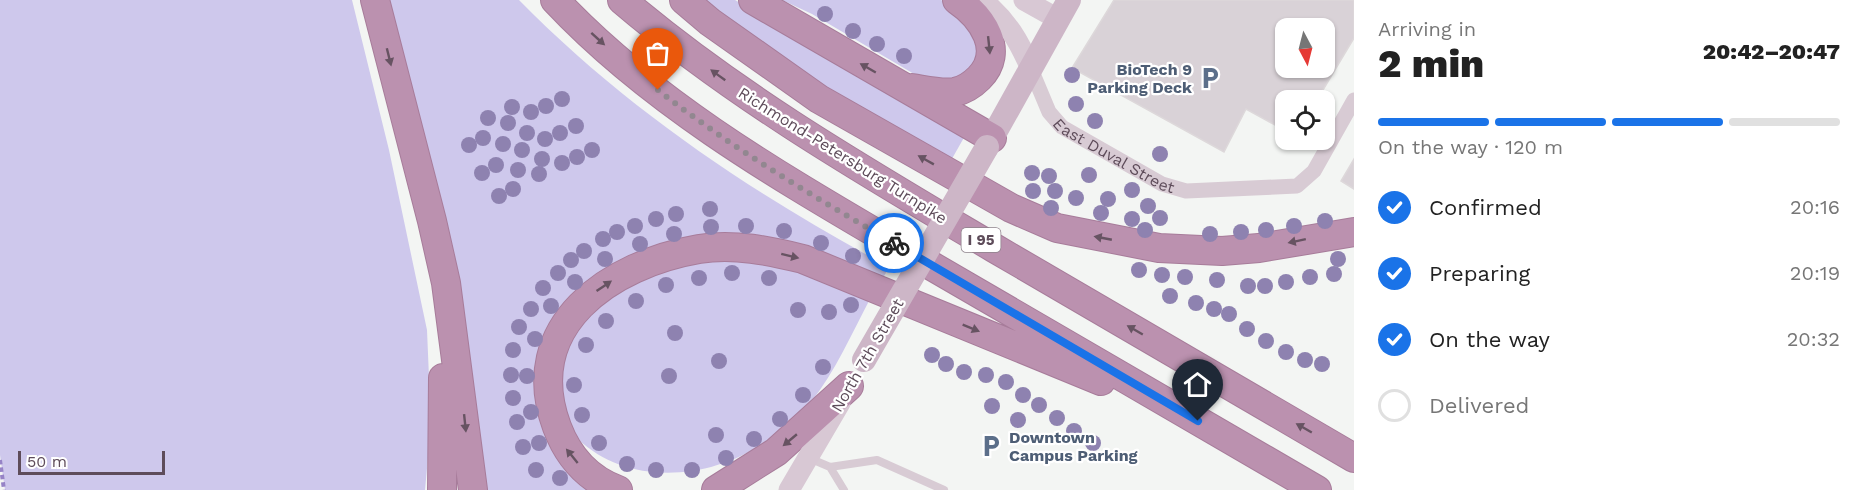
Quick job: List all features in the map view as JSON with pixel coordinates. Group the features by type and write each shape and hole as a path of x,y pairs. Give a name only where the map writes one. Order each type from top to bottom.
{"highway":[{"path":"375,0 432,221 452,316 472,490"},
{"path":"555,0 627,66 705,126 804,191 1317,490"},
{"name":"Richmond-Petersburg Turnpike","path":"622,0 664,36 736,89 869,174 1354,458"},
{"path":"684,0 710,22 819,99 1011,208 1057,228 1159,248 1222,251 1259,248 1354,232"},
{"path":"753,0 989,142"},
{"path":"899,86 954,92 966,88 984,73 991,52 987,32 976,15 957,0"},
{"path":"432,221 444,408 442,490"},
{"path":"618,490 592,477 567,449 559,433 549,396 550,359 556,340 578,306 608,283 634,269 701,248 764,250 803,259 1198,421"},
{"path":"716,490 745,473 793,438 849,386"},
{"path":"701,490 745,473"}],"main road":[{"name":"North 7th Street","path":"849,386 1064,10"}],"street":[{"name":"East Duval Street","path":"982,0 1008,24 1054,120 1071,133 1123,164 1162,184 1186,191 1291,188 1301,184 1312,174 1354,100"},
{"path":"1024,0 1064,10"},
{"name":"North 7th Street","path":"789,490 849,386"}],"lane":[{"path":"808,457 830,467 876,460 944,490"},
{"path":"830,467 844,490"}],"path":[{"path":"0,460 4,490"}],"shaded area":[{"path":"0,0 352,0 389,150 427,330 431,425 425,490 5,490 0,455"},
{"path":"384,0 519,0 603,78 648,114 789,210 889,267 881,282 817,253 655,251 544,358 595,490 481,490"},
{"path":"697,0 735,0 966,134 949,164 896,135"},
{"path":"782,0 941,0 949,4 982,42 969,79 926,81 812,14"},
{"path":"714,259 777,264 870,299 835,365 811,402 761,444 735,458 708,468 679,472 651,472 624,466 600,455 578,439 562,400 562,369 575,330 593,307 621,288 666,271"}],"building":[{"name":"BioTech 9 Parking Deck","path":"1114,0 1354,0 1354,38 1335,70 1335,18 1275,18 1275,78 1330,78 1323,90 1275,90 1275,125 1246,109 1224,152 1072,68"},
{"path":"1354,159 1354,189 1341,181"}],"way so far":[{"path":"658,90 705,126 804,191 894,243"}],"place":[{"name":"BioTech 9 Parking Deck","path":"1210,78"},
{"name":"Downtown Campus Parking","path":"991,446"}],"route":[{"path":"894,243 1198,421"}]}
